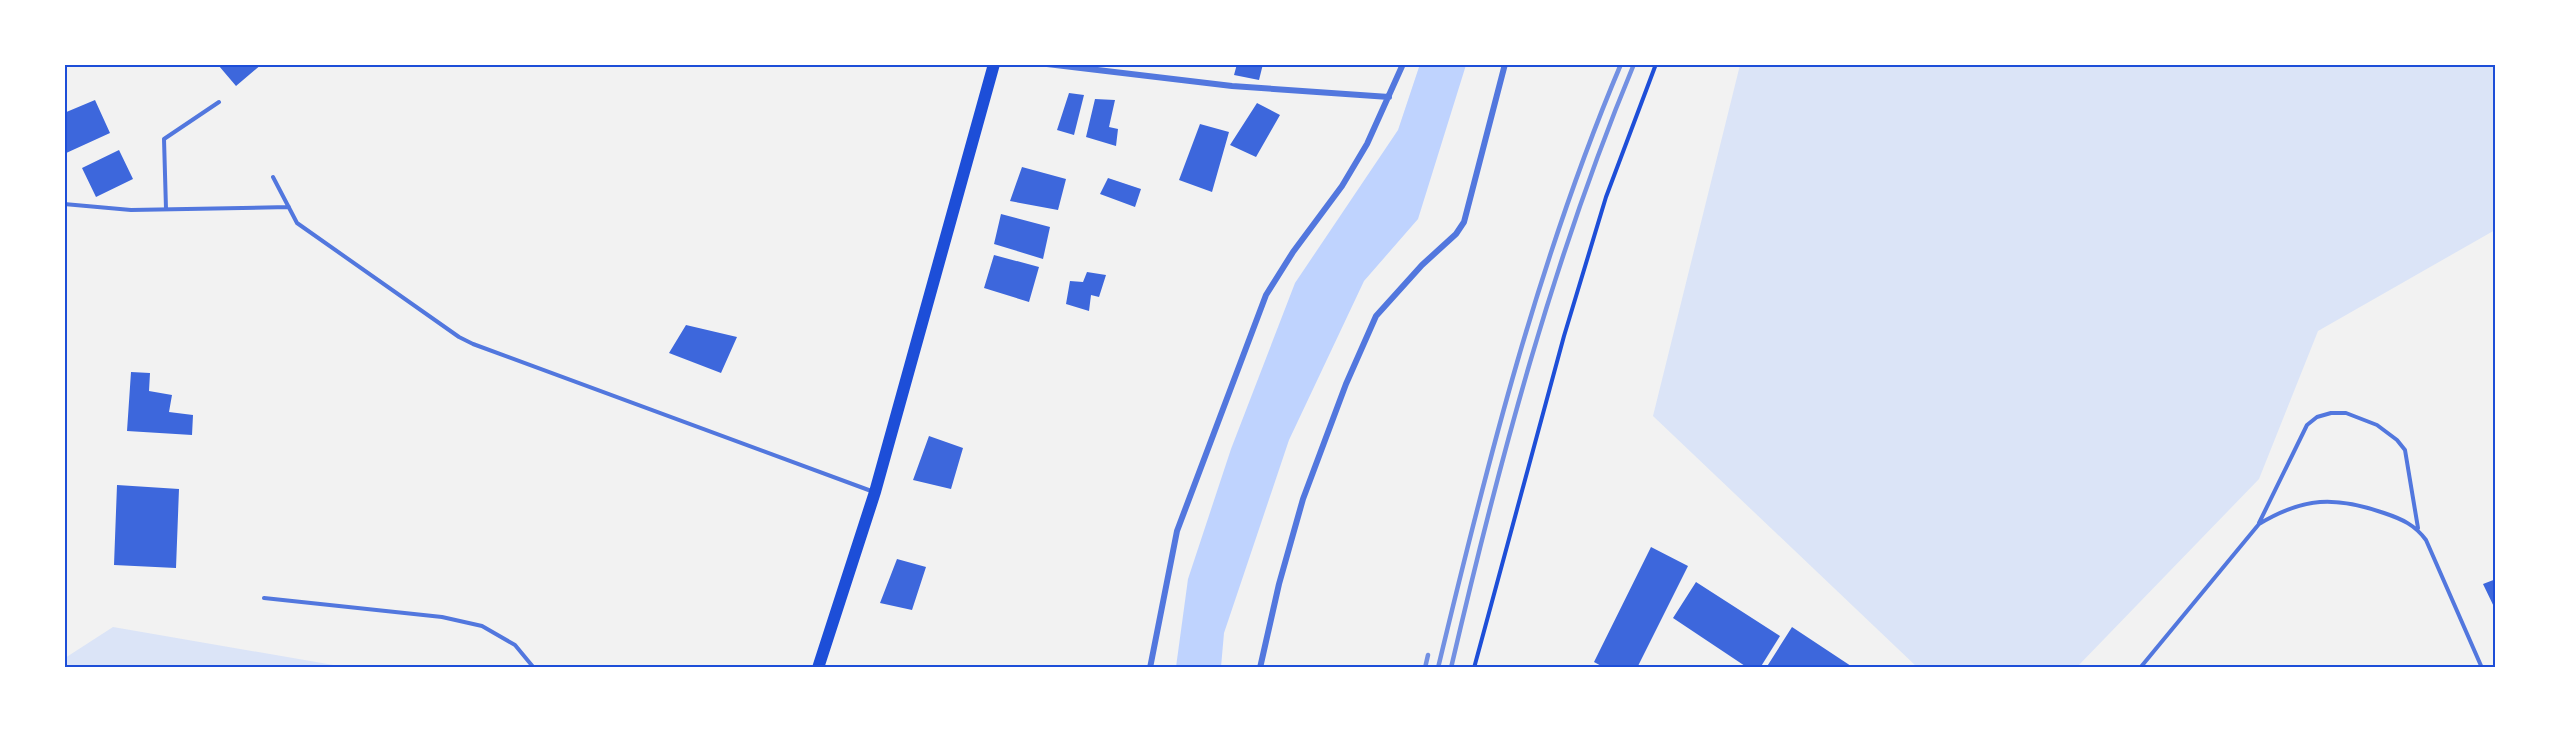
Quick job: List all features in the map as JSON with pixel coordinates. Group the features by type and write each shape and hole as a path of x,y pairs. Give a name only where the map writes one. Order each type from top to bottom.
{"main road":[{"path":"818,668 875,492 994,64"}],"street":[{"path":"1047,64 1232,86 1389,98"},
{"path":"1150,668 1177,531 1266,295 1293,252 1342,186 1367,144 1403,64"},
{"path":"1260,668 1278,584 1302,499 1346,384 1376,316 1422,265 1456,234 1464,222 1505,64"}],"lane":[{"path":"166,209 164,139 219,102"},
{"path":"273,177 297,224 444,327 473,344 875,492"},
{"path":"64,204 130,210 289,207"},
{"path":"2140,668 2259,524 2307,425 2317,417 2339,413 2361,418 2377,425 2397,440 2405,450 2418,529"},
{"path":"2259,524 2282,510 2308,503 2332,501 2357,503 2404,520 2418,529 2426,540 2482,668"},
{"path":"264,598 442,617 482,626 514,645 534,668"}],"path":[{"path":"1474,668 1564,336 1606,198 1656,64"}],"shaded area":[{"path":"1740,65 2495,65 2495,230 2318,331 2259,479 2077,667 1917,667 1653,416"},
{"path":"113,627 345,667 65,667 65,658"}],"water":[{"path":"1420,64 1466,65 1418,219 1364,281 1289,440 1224,633 1221,667 1176,667 1188,579 1231,449 1295,283 1398,130"}],"building":[{"path":"221,64 262,64 236,86 219,66"},
{"path":"1237,64 1263,64 1259,80 1234,75"},
{"path":"1069,93 1084,95 1074,135 1057,130"},
{"path":"1095,99 1115,100 1109,127 1118,129 1116,146 1086,137"},
{"path":"95,100 110,133 64,154 64,113"},
{"path":"1257,103 1280,115 1256,157 1230,145"},
{"path":"1200,124 1229,132 1212,192 1179,180"},
{"path":"119,150 133,179 96,197 82,168"},
{"path":"1022,167 1066,179 1058,210 1010,201"},
{"path":"1108,178 1141,189 1135,207 1100,194"},
{"path":"1001,214 1050,227 1043,259 994,244"},
{"path":"994,255 1039,267 1029,302 984,288"},
{"path":"1087,272 1106,275 1099,297 1091,295 1089,311 1066,304 1070,281 1083,282"},
{"path":"686,325 737,337 721,373 669,353"},
{"path":"131,372 150,373 149,391 172,395 169,412 193,415 192,435 127,431"},
{"path":"929,436 963,448 951,489 913,480"},
{"path":"117,485 179,489 176,568 114,565"},
{"path":"1651,547 1688,566 1637,668 1605,668 1594,662"},
{"path":"897,559 926,567 912,610 880,603"},
{"path":"2496,579 2496,611 2483,584"},
{"path":"1696,582 1780,636 1760,668 1748,668 1673,618"},
{"path":"1792,627 1854,668 1766,668"}],"railway":[{"path":"1438,668 1517,362 1565,212 1621,64"},
{"path":"1451,668 1488,514 1553,286 1605,137 1634,64"},
{"path":"1425,668 1428,655"}]}
